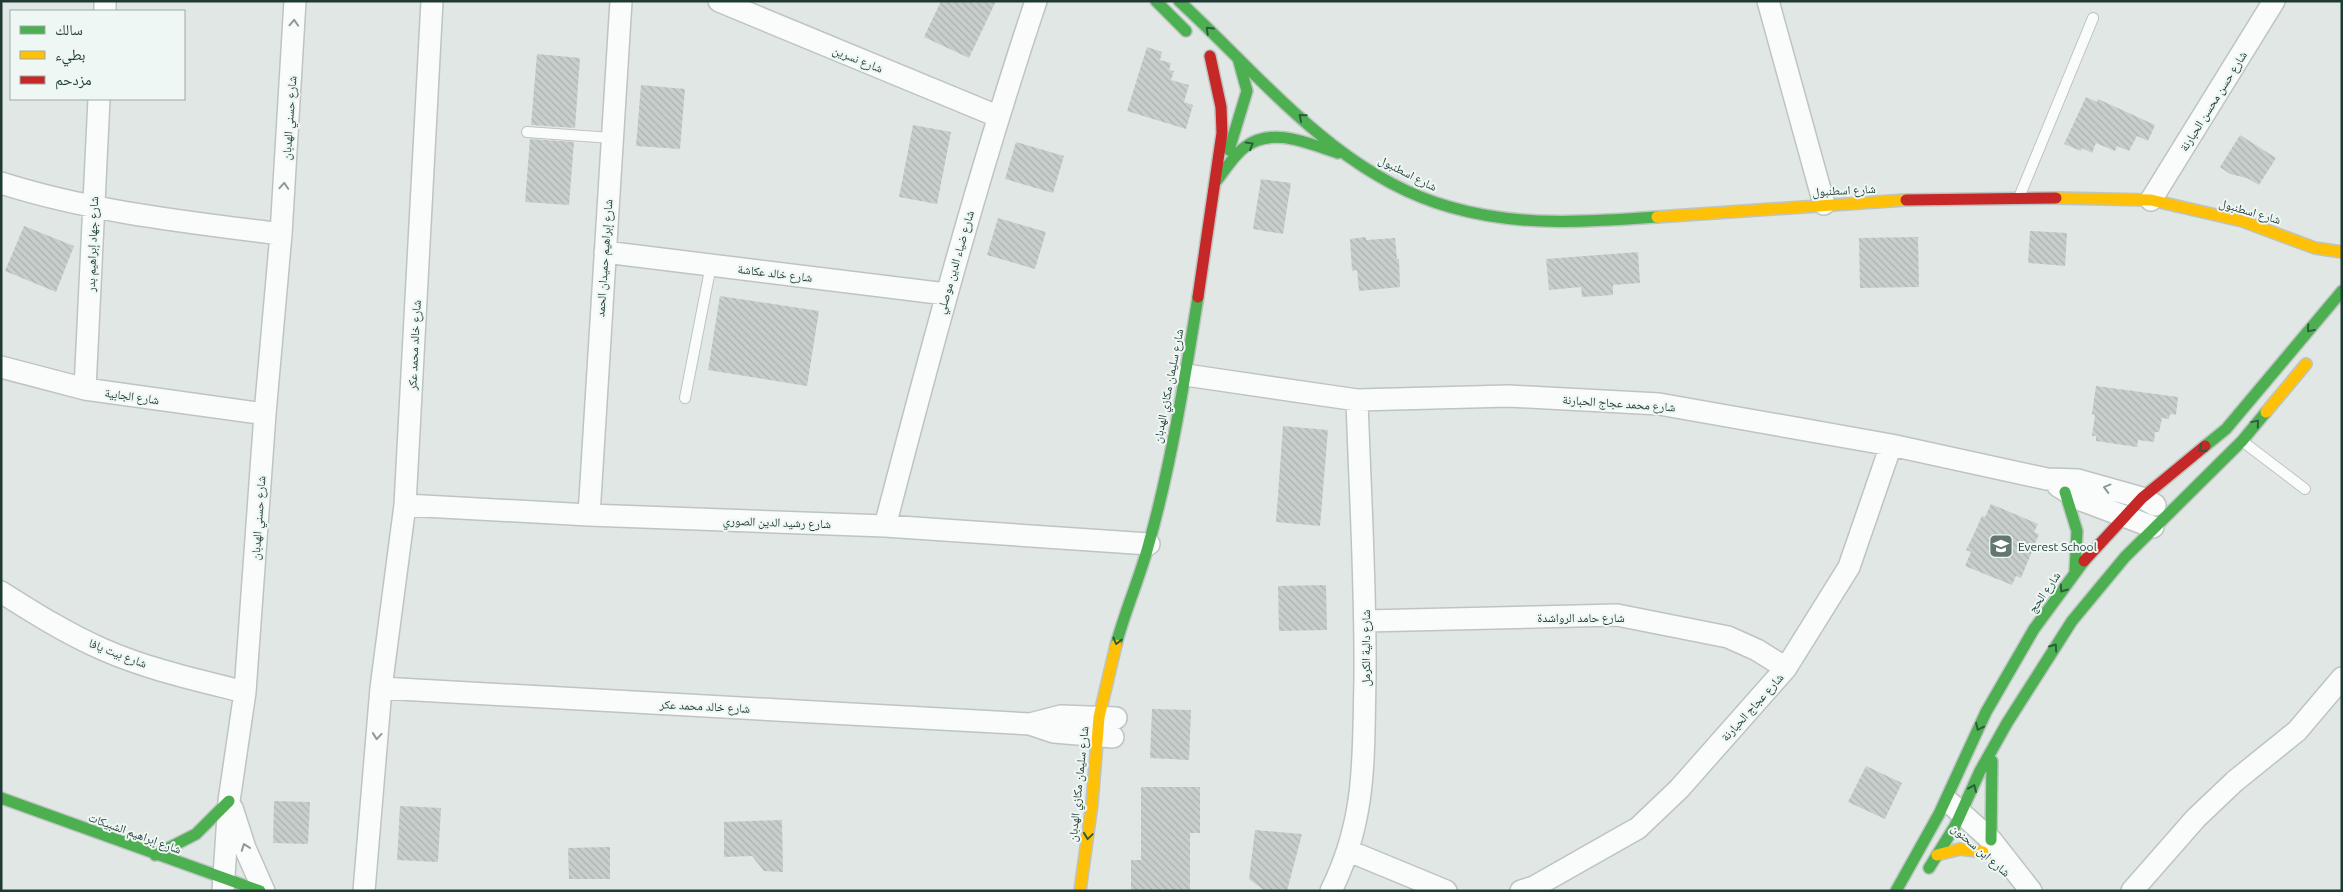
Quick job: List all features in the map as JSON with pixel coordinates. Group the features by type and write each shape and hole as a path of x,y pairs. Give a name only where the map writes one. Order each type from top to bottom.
{"street":[{"name":"شارع حسني الهدبان","path":"223,884 230,801 245,692 265,414 281,234 296,1"},
{"name":"شارع خالد محمد عكر","path":"364,891 381,688 405,505 432,1"},
{"name":"شارع إبراهيم حميدان الحمد","path":"589,515 621,1"},
{"name":"شارع نسرين","path":"718,1 997,116"},
{"name":"شارع ضياء الدين موصلي","path":"885,526 946,294 997,116 1036,1"},
{"path":"1156,1 1203,49 1260,102"},
{"name":"شارع اسطنبول","path":"1179,1 1294,111 1353,158"},
{"path":"1768,1 1824,204"},
{"name":"شارع حسن محسن الحبارنة","path":"2151,200 2274,1"},
{"name":"شارع سليمان مكازي الهدبان","path":"1080,891 1092,804 1109,728 1122,621 1133,595 1149,544 1186,375 1217,180 1222,132 1221,107 1203,49"},
{"path":"1238,58 1247,91"},
{"name":"شارع سليمان مكازي الهدبان","path":"1217,180 1234,138 1247,91"},
{"name":"شارع جهاد إبراهيم بدر","path":"85,389 99,100"},
{"name":"شارع اسطنبول","path":"1292,126 1353,158 1412,193 1434,202 1504,217 1540,222 1579,223 1824,204 2019,198 2151,200 2242,221 2315,248 2342,252"},
{"path":"1217,180 1245,147 1265,138 1280,136 1353,158"},
{"path":"1,183 94,207 151,217 281,234"},
{"name":"شارع خالد عكاشة","path":"604,252 946,294"},
{"name":"شارع الحج","path":"1924,876 1937,855 1986,712 2034,629 2075,571 2142,498 2226,429 2342,292"},
{"name":"شارع الحج","path":"1896,891 1993,749 2049,655 2097,588 2153,527 2242,441 2310,358"},
{"name":"شارع الجابية","path":"1,367 85,389 265,414"},
{"name":"شارع محمد عجاج الحبارنة","path":"1186,375 1356,400 1509,396 1659,404 1891,445 2047,479 2078,480 2142,498 2169,512"},
{"name":"شارع دالية الكرمل","path":"1331,891 1349,851 1360,809 1363,768 1366,621 1356,400"},
{"name":"شارع عجاج الحبارنة","path":"1521,891 1534,888 1638,828 1678,789 1786,668 1849,567 1891,445"},
{"name":"شارع محمد عجاج الحبارنة","path":"2047,479 2081,500 2126,515 2153,527"},
{"path":"2066,492 2076,531 2075,571"},
{"name":"شارع رشيد الدين الصوري","path":"405,505 589,515 885,526 1149,544"},
{"name":"شارع بيت يافا","path":"1,592 44,620 102,649 174,674 245,692"},
{"name":"شارع سليمان مكازي الهدبان","path":"1128,646 1132,621 1133,595"},
{"name":"شارع حامد الرواشدة","path":"1366,621 1617,615 1728,637 1757,650 1786,668"},
{"path":"2132,891 2201,812 2297,731 2340,682"},
{"name":"شارع خالد محمد عكر","path":"381,688 1030,724 1061,716 1109,728"},
{"path":"1937,855 1960,849 1987,846 1993,749"},
{"name":"شارع إبراهيم الشبيكات","path":"2,801 155,855 223,884 260,891"},
{"name":"شارع حسني الهدبان","path":"230,801 245,848 264,891"},
{"path":"155,855 196,834 230,801"},
{"path":"1092,804 1106,804"},
{"name":"شارع ابن سحنون","path":"1951,813 1987,846 2027,888"},
{"path":"1349,851 1446,891"}],"lane":[{"path":"2019,198 2093,18"},
{"path":"527,132 612,138"},
{"path":"685,398 711,265"},
{"path":"2226,429 2306,489"}],"building":[{"path":"941,1 996,1 969,58 924,37"},
{"path":"1147,47 1162,52 1160,60 1171,63 1169,70 1174,71 1171,80 1189,85 1184,102 1193,105 1186,129 1127,111"},
{"path":"537,54 580,58 575,128 531,125"},
{"path":"641,85 685,89 680,149 636,146"},
{"path":"2086,97 2097,102 2098,99 2155,125 2148,141 2137,136 2129,151 2117,146 2115,151 2096,143 2092,153 2082,148 2081,151 2064,144"},
{"path":"913,125 951,132 937,204 899,197"},
{"path":"2240,135 2276,158 2259,185 2247,178 2230,174 2220,167"},
{"path":"530,139 574,142 569,205 525,202"},
{"path":"1016,142 1064,156 1053,193 1005,179"},
{"path":"1261,179 1291,183 1283,234 1253,229"},
{"path":"998,218 1046,232 1035,269 987,255"},
{"path":"24,226 74,246 56,292 5,271"},
{"path":"2030,231 2067,233 2065,266 2028,263"},
{"path":"1366,237 1366,240 1395,238 1397,259 1399,259 1400,287 1359,291 1357,270 1352,271 1350,239"},
{"path":"1918,237 1919,287 1860,288 1859,238"},
{"path":"1638,252 1640,283 1613,285 1613,295 1582,297 1581,287 1549,290 1546,259"},
{"path":"720,296 819,311 807,386 708,370"},
{"path":"2096,386 2178,397 2176,415 2170,414 2169,419 2162,418 2159,432 2155,432 2154,442 2138,440 2137,447 2096,441 2096,436 2092,436 2095,415 2092,414"},
{"path":"1283,426 1328,430 1320,526 1276,522"},
{"name":"Everest School","path":"1991,504 2038,524 2034,532 2039,534 2021,578 2016,576 2012,585 1965,566 1971,552 1966,550 1982,516 1985,517"},
{"path":"1326,585 1327,630 1279,631 1278,586"},
{"path":"1152,709 1191,710 1189,760 1150,758"},
{"path":"1866,766 1902,783 1885,819 1848,802"},
{"path":"1141,787 1200,787 1200,833 1190,833 1190,891 1131,891 1131,860 1141,860"},
{"path":"274,801 310,802 308,844 273,843"},
{"path":"400,806 441,808 438,862 397,860"},
{"path":"782,820 783,872 764,871 752,856 724,857 724,822"},
{"path":"1255,830 1302,834 1287,891 1265,891 1249,879"},
{"path":"610,847 610,879 569,879 568,848"}],"traffic: fast":[{"path":"1156,1 1186,31"},
{"path":"1179,1 1303,120 1337,148 1372,172 1410,192 1450,207 1501,218 1579,221 1657,217"},
{"path":"1229,150 1247,91 1238,58"},
{"path":"1217,180 1233,158 1245,147 1267,138 1291,139 1338,153"},
{"path":"2205,446 2226,429 2342,291"},
{"path":"1116,645 1157,513 1183,390 1198,297"},
{"path":"1929,868 1955,826 1980,771 2007,723 2072,621 2125,557 2242,441 2266,412"},
{"path":"2065,492 2077,531 2075,571"},
{"path":"1896,891 1939,814 1986,712 2034,629 2084,561"},
{"path":"1991,840 1992,761"},
{"path":"1,798 260,891"},
{"path":"155,855 196,834 229,801"}],"traffic: slow":[{"path":"2056,198 2151,200 2242,221 2315,248 2342,252"},
{"path":"1657,217 1906,200"},
{"path":"2266,412 2306,364"},
{"path":"1080,891 1092,804 1099,717 1116,645"},
{"path":"1937,855 1960,849 1983,852"}],"traffic: jam":[{"path":"1198,297 1222,133 1221,107 1210,56"},
{"path":"1906,200 2056,198"},
{"path":"2084,561 2142,498 2205,446"}],"place":[{"name":"Everest School","path":"2001,546"}]}
